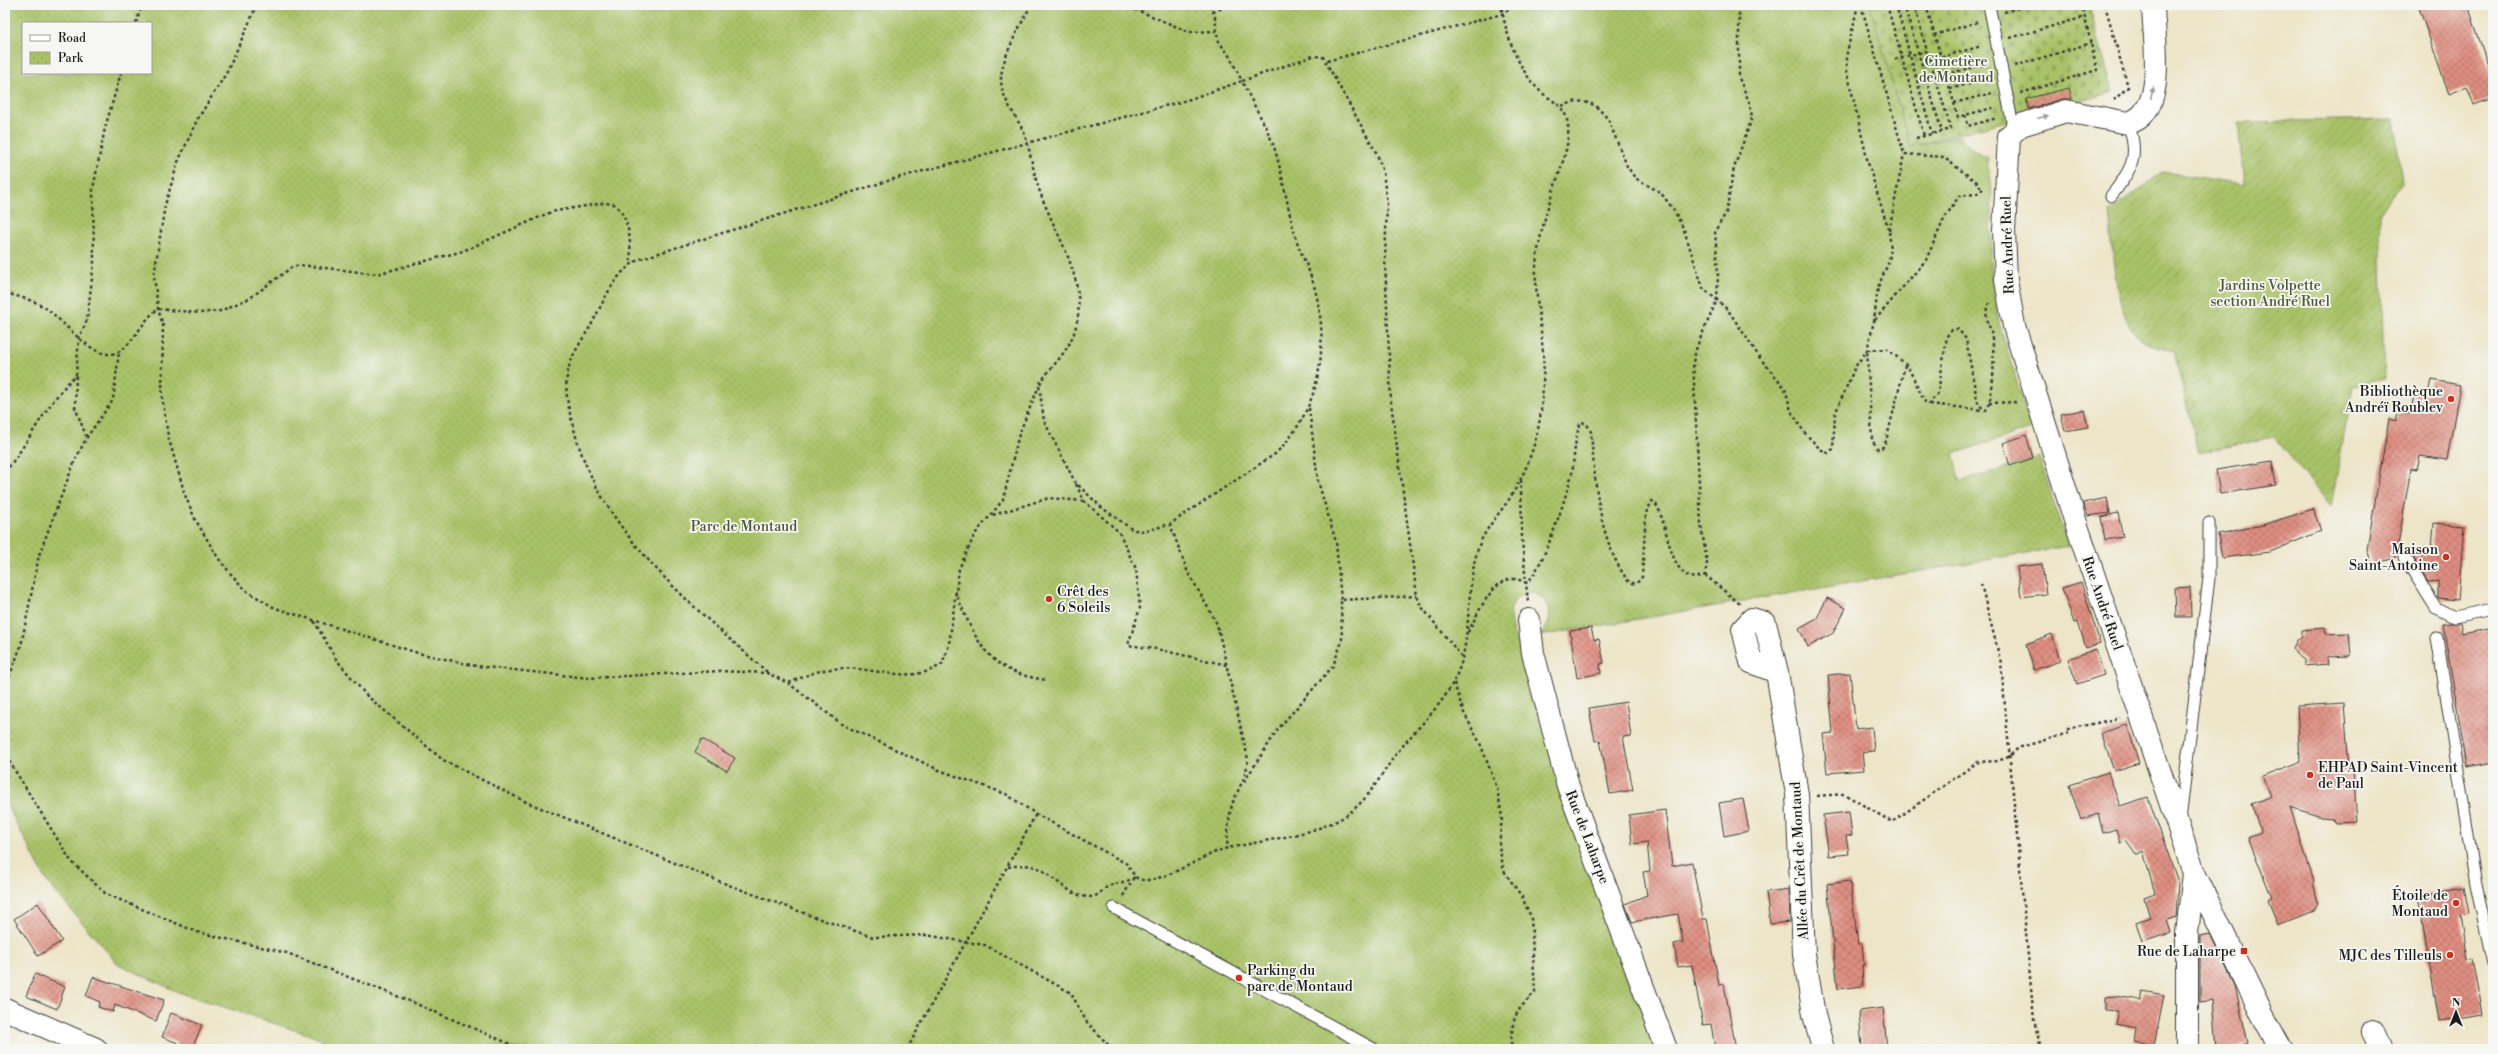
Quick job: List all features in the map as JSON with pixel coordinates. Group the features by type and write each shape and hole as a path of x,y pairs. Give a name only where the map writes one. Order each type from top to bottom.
{"street":[{"path":"2009,136 2021,125 2066,111 2128,123 2137,121 2146,114 2154,86 2156,60 2153,5"},
{"name":"Rue André Ruel","path":"2009,136 2004,231 2006,280 2016,334 2075,520 2194,873 2263,1016 2281,1049"},
{"name":"Allée du Crêt de Montaud","path":"1752,619 1765,623 1777,672 1797,798 1804,954 1814,1015 1823,1049"},
{"name":"Rue de Laharpe","path":"1529,620 1533,653 1568,786 1666,1049"},
{"path":"2187,1049 2187,933 2194,873"},
{"path":"5,1009 96,1049"},
{"path":"2263,1016 2264,1049"}],"lane":[{"path":"1989,5 2012,121 2009,136"},
{"path":"2111,196 2127,176 2132,161 2134,141 2128,123"},
{"path":"2179,826 2183,807 2209,578 2209,523"},
{"path":"2404,557 2436,608 2454,617 2493,609"},
{"path":"2436,638 2476,885 2493,964"},
{"path":"1114,908 1374,1049"}],"path":[{"path":"136,22 142,5"},
{"path":"257,5 227,72 187,141 171,183 165,205 154,275 158,309 163,325 161,364 164,416 179,475 195,519 218,558 248,592 275,608 418,653 476,666 588,678 720,671 767,673"},
{"path":"788,684 818,671 833,668 912,676 934,670 942,664 949,645 959,569 975,534 1003,500 1019,434 1039,385 1059,361 1074,333 1079,299 1073,269 1046,209 1027,142 1004,95 1001,78 1004,63 1031,5"},
{"path":"1117,5 1142,12 1189,32 1216,31"},
{"path":"1075,482 1101,507 1133,530 1146,531 1170,524 1275,454 1292,437 1309,406 1318,379 1321,358 1315,289 1296,238 1273,145 1230,56 1220,43 1210,5"},
{"path":"1213,12 1230,5"},
{"path":"1462,657 1427,615 1417,596 1391,402 1385,260 1387,203 1383,172 1377,154 1355,118 1327,61 1323,57 1313,56 1187,100 897,178 640,259 631,264 610,287 568,369 567,396 578,445 587,468 607,503 648,561 673,588 767,673 788,684 844,725 939,770 1006,794 1036,814 1127,864 1134,877 1144,880 1153,879 1187,867 1227,848 1330,824 1354,810 1374,789 1399,750 1436,710 1454,682 1462,657 1474,566 1480,545 1494,517 1521,480 1531,457 1541,411 1544,364 1535,274 1547,212 1567,142 1567,122 1562,106 1536,87 1520,64 1510,44 1501,5"},
{"path":"1327,61 1502,14 1516,5"},
{"path":"1705,575 1707,563 1701,524 1693,362 1716,300 1718,260 1715,231 1726,213 1734,168 1752,118 1750,104 1739,78 1739,5"},
{"path":"1859,5 1904,154 1889,232 1890,256 1878,286 1874,321 1867,350 1872,440 1878,449 1883,447 1886,441 1905,365"},
{"path":"1859,5 1847,52 1847,71 1868,163 1889,232"},
{"path":"1887,5 1924,136"},
{"path":"1896,5 1932,134"},
{"path":"1904,5 1942,132"},
{"path":"1895,59 1927,51 1914,5"},
{"path":"1926,5 1958,117 2097,70 2082,5"},
{"path":"1934,35 2029,5"},
{"path":"2105,5 2128,87 2112,101"},
{"path":"1916,138 1951,129 1930,60 2085,17"},
{"path":"1950,88 2002,68 2091,43"},
{"path":"1946,74 2002,68"},
{"path":"87,437 75,407 76,375 80,338 87,320 94,262 93,189 105,128 121,74"},
{"path":"1562,106 1577,101 1590,103 1608,119 1627,166 1635,178 1660,192 1674,210 1684,230 1701,283 1707,292 1728,310 1760,358 1785,388 1791,411 1804,432 1824,452 1828,453 1833,449 1835,414 1855,367 1867,350"},
{"path":"1954,103 2008,101"},
{"path":"1965,115 1968,126 2008,101"},
{"path":"1874,321 1926,260 1944,219 1959,196 1976,194 1982,189 1978,183 1943,157 1904,154"},
{"path":"5,688 21,646 39,555 75,460 87,437 113,400 119,352 146,318 158,309 200,313 220,310 250,298 285,270 300,265 378,274 463,251 551,212 603,204 614,204 623,215 629,235 631,264"},
{"path":"1867,350 1887,349 1905,365 1925,402 1930,404 1983,410 1987,409 1993,343 1986,310 1994,291 2006,280"},
{"path":"5,293 26,298 48,310 96,351 111,354 119,352"},
{"path":"1930,404 1938,393 1947,336 1956,328 1961,330 1966,339 1977,400 1983,410"},
{"path":"5,472 21,452 60,390 76,375"},
{"path":"1039,385 1044,421 1084,501 1119,532 1136,569 1140,608 1128,645 1156,649 1227,665"},
{"path":"1988,403 2017,401 2021,405"},
{"path":"1241,785 1287,717 1333,666 1342,641 1341,600 1336,542 1318,482 1309,406"},
{"path":"1526,583 1540,565 1565,497 1574,461 1579,426 1582,422 1587,424 1590,432 1600,516 1621,571 1629,582 1636,584 1642,577 1646,513 1652,501 1657,507 1666,538 1677,564 1688,575 1700,577 1705,575"},
{"path":"1521,480 1522,540 1529,620"},
{"path":"992,515 1049,498 1084,501"},
{"path":"1170,524 1187,570 1217,624 1248,758 1241,785 1233,804 1228,825 1227,848"},
{"path":"1705,575 1739,602 1752,619"},
{"path":"1466,635 1486,600 1497,587 1513,577 1521,579 1526,583"},
{"path":"1981,584 2001,663 2034,1020 2041,1049"},
{"path":"955,591 971,631 990,659 1029,678 1047,680"},
{"path":"1341,600 1417,596"},
{"path":"314,620 336,660 372,700 443,760 524,801 720,882 873,937 926,935 968,940 985,944 1071,993 1086,1021 1112,1049"},
{"path":"1454,682 1464,713 1480,743 1498,788 1502,817 1499,846 1504,871 1522,897 1531,917 1535,992 1518,1008 1512,1021 1511,1046 1508,1049"},
{"path":"1797,798 1844,794 1892,822 1978,762 1997,761 2009,757 2018,748 2069,733 2068,729 2122,718 2120,712 2138,707"},
{"path":"5,733 9,761 5,788"},
{"path":"9,761 71,861 106,894 197,932 287,953 406,1000 522,1049"},
{"path":"907,1049 1036,814"},
{"path":"1007,867 1022,864 1036,867 1072,892 1085,895 1096,895 1108,886 1127,882 1134,877"},
{"path":"1114,908 1131,885 1134,877"}],"green space":[{"name":"Parc de Montaud","path":"5,5 1870,5 1910,147 1959,136 1973,150 1988,158 1992,191 1991,272 1998,319 2031,429 1953,454 1960,482 2039,457 2068,546 1539,636 1548,624 1549,618 1549,611 1543,599 1530,592 1518,597 1512,605 1510,615 1516,639 1531,671 1660,1049 314,1049 322,1039 178,992 118,964 47,882 5,801"},
{"name":"Cimetière de Montaud","path":"1870,5 2089,5 2113,92 1910,147"},
{"name":"Jardins Volpette section André Ruel","path":"2394,119 2402,182 2380,212 2384,379 2353,386 2331,506 2274,437 2198,453 2174,351 2145,342 2134,333 2126,319 2116,283 2109,212 2163,172 2245,184 2239,122"}],"building":[{"path":"2418,5 2468,5 2493,81 2493,98 2474,105 2467,87 2449,94"},
{"path":"2069,88 2072,99 2062,99 2029,109 2026,99"},
{"path":"2432,380 2460,385 2447,460 2420,456 2417,469 2411,468 2396,557 2372,565 2367,549 2389,419 2396,421 2398,412 2411,414 2414,392 2429,394"},
{"path":"2084,410 2088,427 2065,431 2061,414"},
{"path":"2026,435 2033,458 2010,466 2003,443"},
{"path":"2272,461 2276,485 2220,494 2216,470"},
{"path":"2107,498 2110,513 2088,516 2083,503"},
{"path":"2313,509 2321,531 2270,552 2222,558 2218,534 2263,525"},
{"path":"2118,513 2123,537 2105,540 2101,517"},
{"name":"Maison Saint-Antoine","path":"2434,523 2464,526 2458,600 2438,598 2438,581 2428,582 2408,551 2432,550"},
{"path":"2042,564 2046,594 2021,597 2017,567"},
{"path":"2081,582 2100,643 2086,648 2078,622 2074,623 2062,588"},
{"path":"2190,587 2191,617 2176,617 2175,588"},
{"path":"1827,598 1846,608 1833,633 1808,647 1799,628 1817,618"},
{"path":"2460,623 2462,634 2493,628 2493,762 2467,767 2443,624"},
{"path":"1591,628 1594,640 1599,639 1604,663 1600,664 1601,673 1577,678 1570,631"},
{"path":"2325,628 2326,634 2349,633 2351,656 2327,657 2328,664 2304,666 2304,660 2296,654 2293,648 2297,640 2302,636 2302,630"},
{"path":"2052,634 2060,661 2034,670 2026,644"},
{"path":"2096,649 2104,675 2077,684 2068,659"},
{"path":"1850,673 1856,729 1872,727 1874,751 1862,752 1864,770 1827,773 1823,734 1833,733 1828,675"},
{"path":"1626,702 1631,736 1623,737 1633,790 1610,794 1600,740 1595,741 1589,708"},
{"name":"EHPAD Saint-Vincent de Paul","path":"2344,703 2349,768 2353,767 2357,822 2335,823 2332,818 2321,817 2290,807 2314,881 2318,903 2313,911 2278,925 2268,900 2272,898 2248,837 2261,832 2251,804 2271,796 2263,776 2300,762 2297,706"},
{"path":"2127,725 2139,763 2114,771 2101,733"},
{"path":"702,739 735,758 727,771 695,752"},
{"path":"2108,772 2120,806 2148,797 2178,882 2176,917 2167,920 2171,933 2142,942 2136,922 2150,917 2144,898 2155,894 2143,851 2136,855 2126,841 2120,843 2116,829 2103,833 2098,814 2081,820 2069,785"},
{"path":"1743,799 1749,831 1724,836 1719,803"},
{"path":"1665,810 1672,866 1692,862 1703,919 1707,919 1719,985 1724,984 1736,1049 1715,1049 1711,1024 1703,1025 1692,965 1678,967 1674,944 1683,942 1678,914 1632,922 1625,904 1647,895 1643,872 1650,871 1647,842 1632,844 1629,815"},
{"path":"1849,812 1852,835 1846,836 1849,854 1829,856 1823,815"},
{"path":"1850,881 1858,944 1862,944 1864,965 1862,965 1863,986 1838,989 1827,884"},
{"name":"MJC des Tilleuls","path":"2464,887 2469,914 2461,916 2468,960 2473,959 2483,1014 2439,1021 2418,895"},
{"path":"1789,889 1790,922 1770,924 1766,892"},
{"path":"38,903 62,941 38,956 14,919"},
{"path":"2210,934 2235,986 2248,1043 2230,1049 2216,1049 2212,1000 2200,1002 2200,936"},
{"path":"35,974 65,987 57,1009 26,996"},
{"path":"93,977 164,1000 156,1021 115,1005 113,1012 98,1007 100,1002 86,996"},
{"path":"2143,991 2164,995 2154,1045 2134,1041 2136,1028 2115,1024 2118,1011 2105,1010 2105,997 2115,996 2141,1000"},
{"path":"1883,1008 1887,1048 1862,1049 1859,1011"},
{"path":"171,1013 202,1025 192,1049 177,1045 178,1043 162,1037"}],"place":[{"name":"Bibliothèque Andréï Roublev","path":"2451,399"},
{"name":"Maison Saint-Antoine","path":"2446,557"},
{"name":"Crêt des 6 Soleils","path":"1049,599"},
{"name":"EHPAD Saint-Vincent de Paul","path":"2310,775"},
{"name":"Étoile de Montaud","path":"2456,903"},
{"name":"Rue de Laharpe","path":"2244,951"},
{"name":"MJC des Tilleuls","path":"2450,955"},
{"name":"Parking du parc de Montaud","path":"1239,978"}]}
